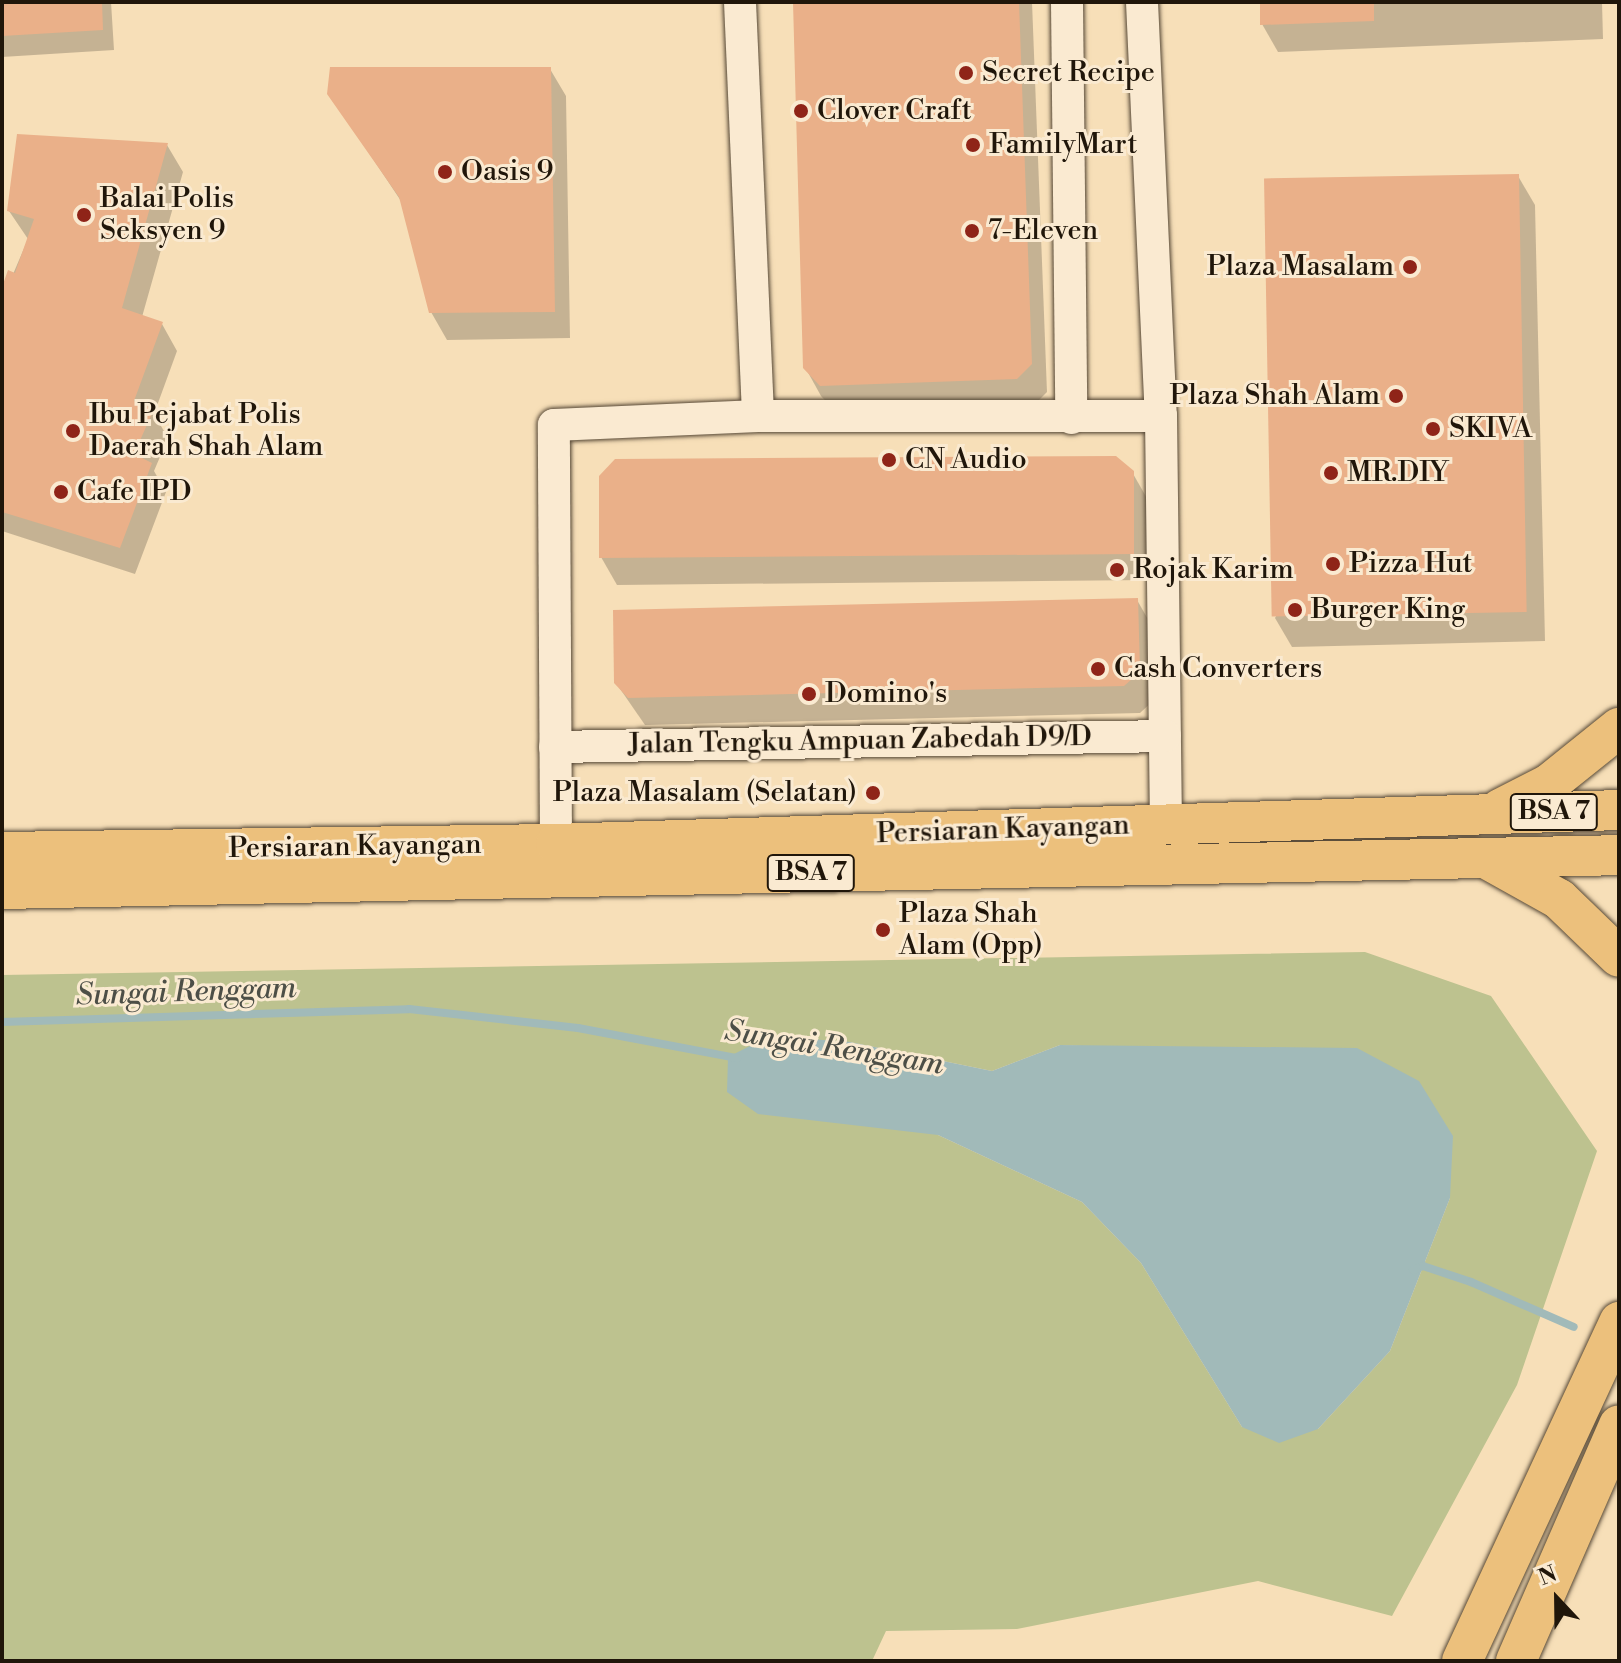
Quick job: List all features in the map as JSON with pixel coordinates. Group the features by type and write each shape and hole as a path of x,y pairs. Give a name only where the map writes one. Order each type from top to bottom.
{"main road":[{"path":"1489,814 1549,784 1619,728"},
{"name":"Persiaran Kayangan","path":"2,852 556,844 1619,810"},
{"name":"Persiaran Kayangan","path":"2,889 1619,855"},
{"path":"1489,860 1559,899 1619,957"},
{"path":"1462,1661 1619,1322"},
{"path":"1516,1661 1619,1425"}],"street":[{"path":"740,2 758,416"},
{"path":"1067,2 1071,418"},
{"path":"1142,2 1161,416 1166,825"},
{"path":"556,844 554,425 758,416 1161,416"},
{"name":"Jalan Tengku Ampuan Zabedah D9/D","path":"555,747 1165,736"}],"green space":[{"path":"1365,952 1491,996 1597,1151 1517,1385 1392,1616 1258,1581 1017,1629 886,1631 872,1661 2,1661 2,975","holes":["850,1042 992,1071 1060,1045 1163,1050 1450,1198 1390,1351 1318,1429 1242,1427 1141,1263 1082,1202 938,1135"]}],"water":[{"path":"770,1036 850,1042 992,1071 1060,1045 1357,1048 1419,1081 1453,1136 1450,1198 1390,1351 1318,1429 1279,1443 1242,1427 1141,1263 1082,1202 938,1135 758,1114 727,1092 728,1057"}],"building":[{"path":"2,2 102,2 103,30 2,36"},
{"path":"793,2 1019,2 1032,364 1017,379 820,386 803,368"},
{"path":"1260,2 1374,2 1374,21 1260,25"},
{"path":"330,67 551,67 555,312 429,313 399,197 327,94"},
{"name":"Ibu Pejabat Polis Daerah Shah Alam","path":"17,134 168,143 122,308 163,322 134,401 154,409 134,454 152,463 120,548 2,512 2,287 8,270 15,273 34,219 7,211"},
{"name":"Plaza Shah Alam","path":"1519,174 1527,612 1272,616 1264,178"},
{"path":"1116,456 1134,471 1134,554 599,558 599,476 615,459"},
{"path":"1138,598 1140,672 1124,686 628,698 614,683 613,610"}],"waterway":[{"name":"Sungai Renggam","path":"2,1022 409,1009 578,1028 737,1058"},
{"name":"Sungai Renggam","path":"1413,1270 1423,1266 1471,1282 1574,1327"}],"place":[{"name":"Secret Recipe","path":"966,73"},
{"name":"Clover Craft","path":"801,111"},
{"name":"FamilyMart","path":"973,145"},
{"name":"Oasis 9","path":"445,172"},
{"name":"Balai Polis Seksyen 9","path":"84,215"},
{"name":"7-Eleven","path":"972,231"},
{"name":"Plaza Masalam","path":"1410,267"},
{"name":"Plaza Shah Alam","path":"1396,396"},
{"name":"SKIVA","path":"1433,429"},
{"name":"Ibu Pejabat Polis Daerah Shah Alam","path":"73,431"},
{"name":"CN Audio","path":"889,460"},
{"name":"MR.DIY","path":"1331,473"},
{"name":"Cafe IPD","path":"61,492"},
{"name":"Pizza Hut","path":"1333,564"},
{"name":"Rojak Karim","path":"1117,570"},
{"name":"Burger King","path":"1295,610"},
{"name":"Cash Converters","path":"1098,669"},
{"name":"Domino's","path":"809,694"},
{"name":"Plaza Masalam (Selatan)","path":"873,793"},
{"name":"Plaza Shah Alam (Opp)","path":"883,930"}]}
